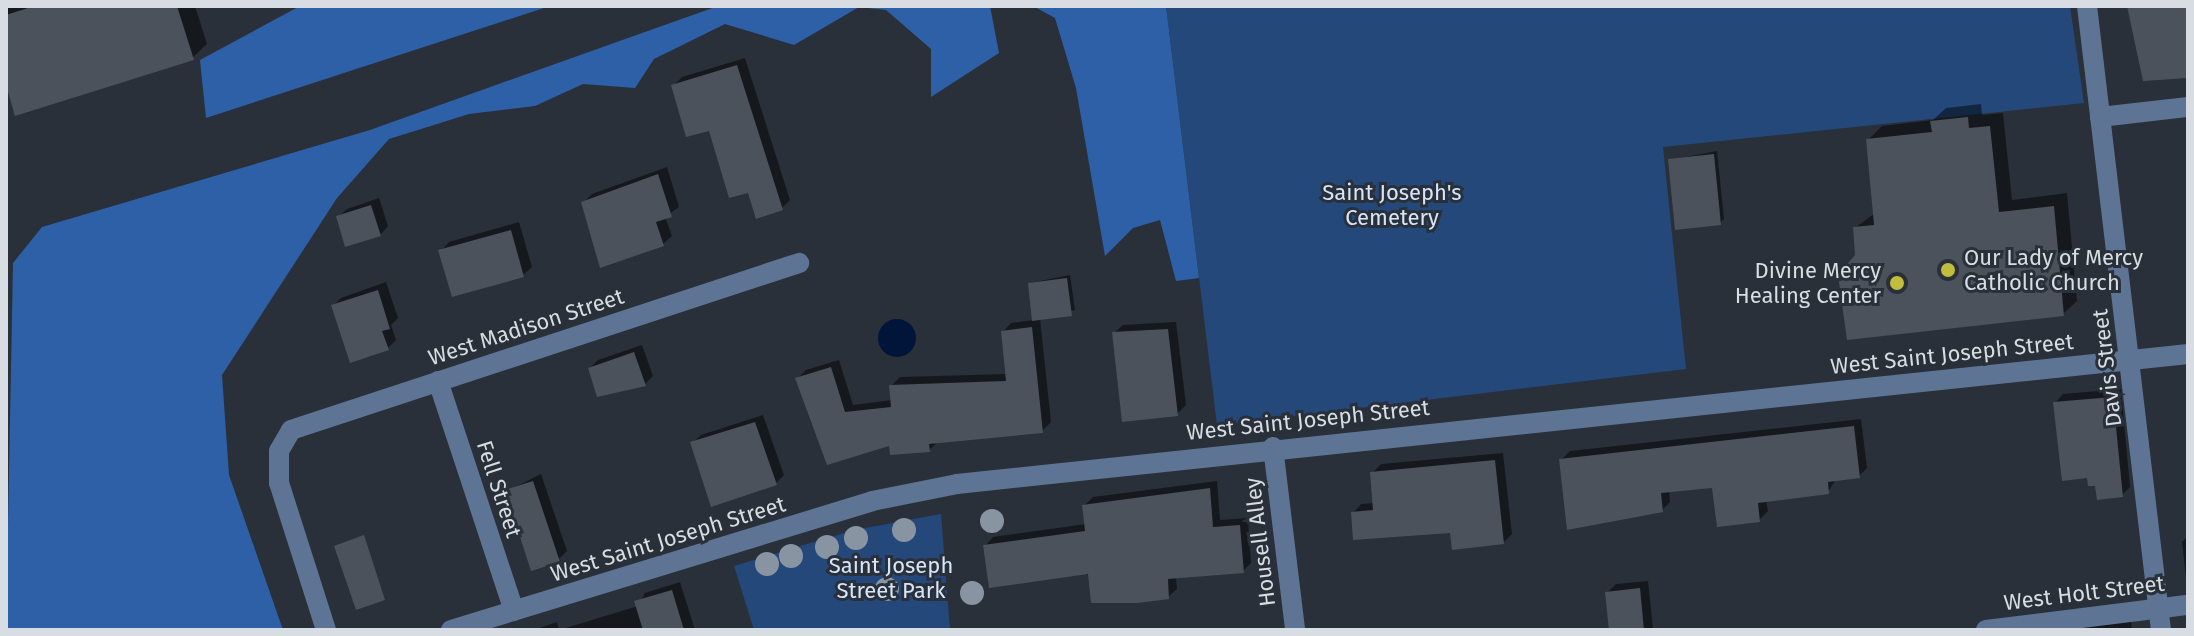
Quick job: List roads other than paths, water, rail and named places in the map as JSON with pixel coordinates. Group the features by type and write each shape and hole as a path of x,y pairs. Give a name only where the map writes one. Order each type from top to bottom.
{"street":[{"name":"Davis Street","path":"2087,6 2161,630"},
{"path":"2100,117 2188,107"},
{"name":"West Madison Street","path":"326,630 279,483 279,451 297,428 799,263"},
{"name":"West Saint Joseph Street","path":"451,630 897,495 1273,447 2188,354"},
{"name":"Fell Street","path":"438,381 514,611"},
{"name":"Housell Alley","path":"1273,447 1295,630"},
{"name":"West Holt Street","path":"1986,630 2188,605"}],"place":[{"name":"Our Lady of Mercy Catholic Church","path":"1948,270"},
{"name":"Divine Mercy Healing Center","path":"1897,283"}],"park label":[{"name":"Saint Joseph's Cemetery","path":"1392,204"},
{"name":"Saint Joseph Street Park","path":"891,578"}]}
